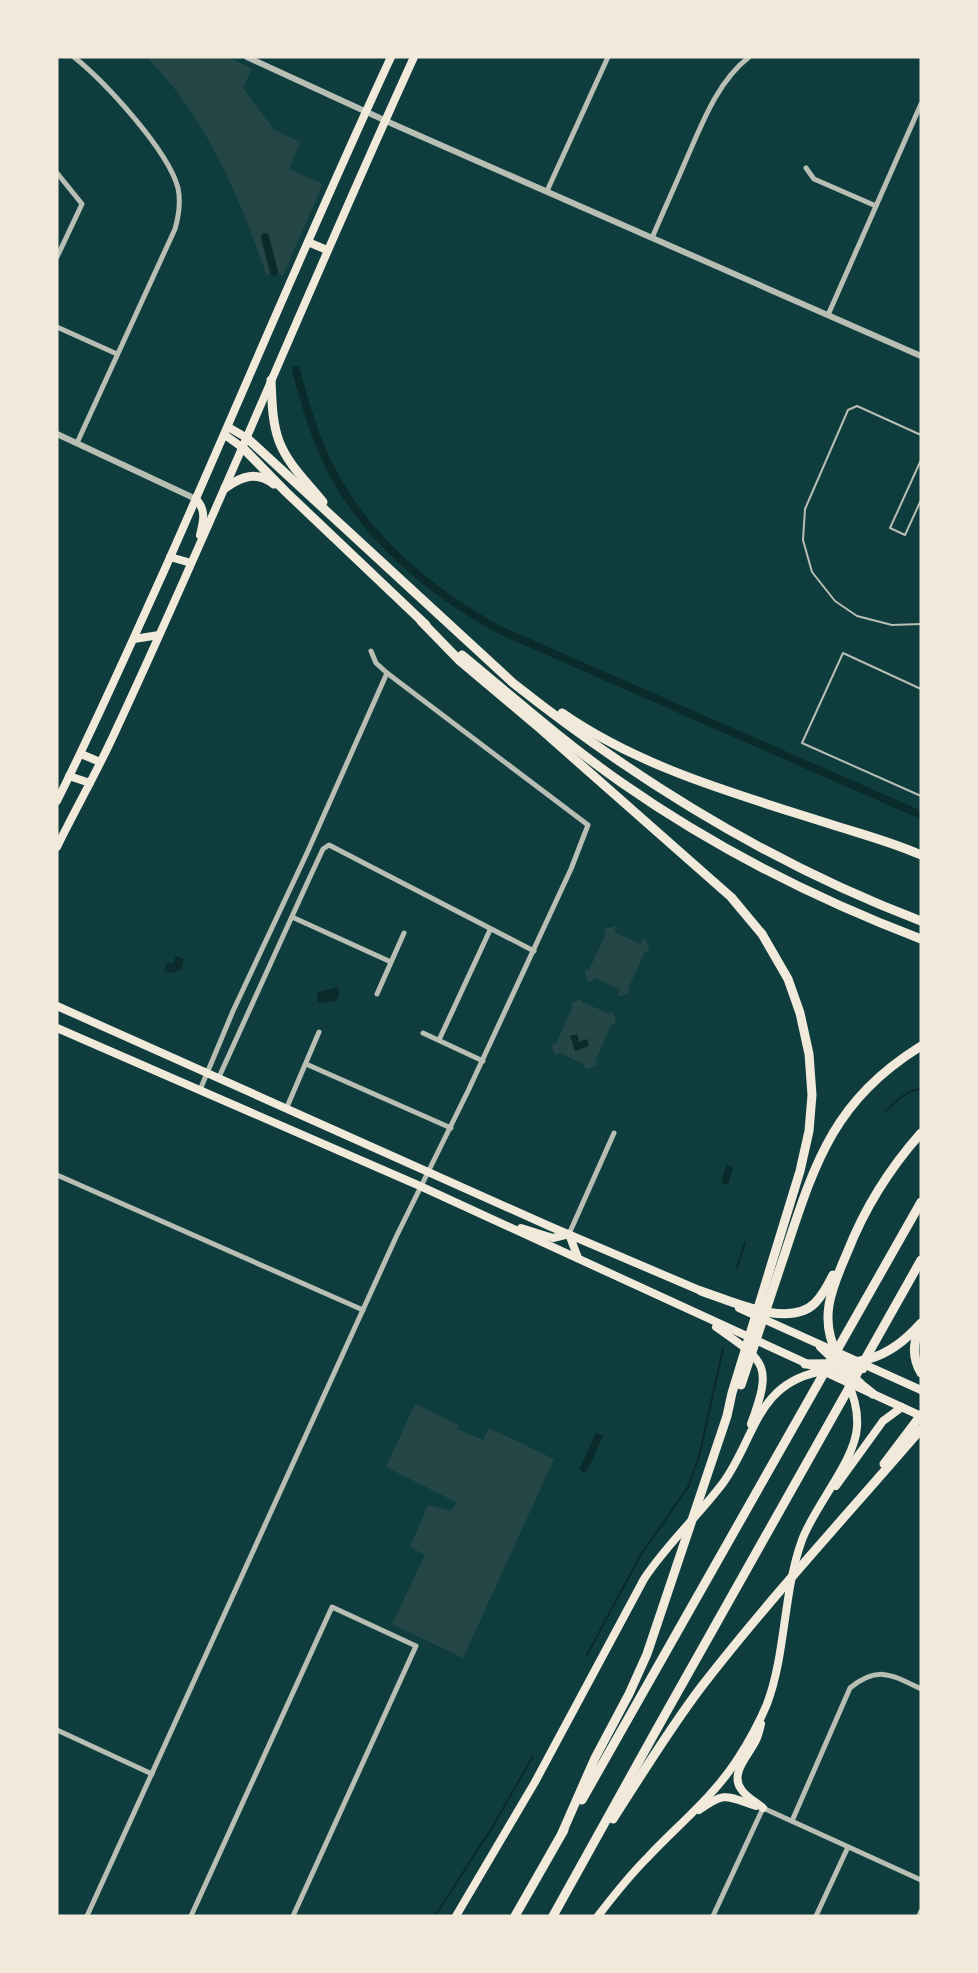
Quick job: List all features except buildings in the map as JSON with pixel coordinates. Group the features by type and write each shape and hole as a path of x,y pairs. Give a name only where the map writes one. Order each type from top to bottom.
{"highway":[{"path":"271,380 275,424 284,450 293,466 344,527"},
{"path":"247,438 513,683 558,718 703,816 803,870 921,921"},
{"path":"243,448 459,661 536,725 722,889 755,924 777,958 790,985 804,1028 810,1061 812,1095 805,1155 775,1269"},
{"path":"225,488 239,478 252,475 269,480 286,492"},
{"path":"421,621 582,753 667,813 785,879 839,905 921,939"},
{"path":"470,644 573,721 634,754 726,791 921,855"},
{"path":"562,1833 595,1758 647,1654 727,1416 732,1393 808,1182 830,1136 854,1102 874,1081 921,1046"},
{"path":"873,1394 840,1366 829,1324 828,1308 832,1291 866,1209 882,1182 921,1133"},
{"path":"515,1916 610,1754 921,1202"},
{"path":"701,1291 770,1313 797,1314 819,1299 851,1242"},
{"path":"553,1916 921,1260"},
{"path":"805,1364 840,1366 873,1358 892,1350 921,1324"},
{"path":"921,1324 914,1353 921,1373"},
{"path":"847,1514 921,1415"},
{"path":"564,1897 687,1707 765,1610 921,1429"}],"main road":[{"path":"57,801 134,639 391,57"},
{"path":"57,848 159,635 414,57"},
{"path":"308,242 327,250"},
{"path":"228,427 247,438"},
{"path":"225,435 243,448"},
{"path":"196,499 202,506 204,517 197,549"},
{"path":"170,557 191,563"},
{"path":"134,639 159,635"},
{"path":"81,754 100,762"},
{"path":"69,776 90,783"},
{"path":"57,1006 921,1390"},
{"path":"57,1028 420,1186 805,1364 921,1415"},
{"path":"485,1216 553,1238 569,1234"},
{"path":"569,1234 573,1250 579,1259"},
{"path":"698,1315 753,1354 762,1371 764,1381 761,1396 739,1456"},
{"path":"762,1808 742,1791 737,1776 757,1738 767,1704 802,1539 813,1515 849,1456 858,1424 854,1398 840,1366 813,1341"},
{"path":"456,1916 536,1782 644,1579 660,1556 716,1491 739,1456 763,1409 777,1391 801,1376 840,1366 880,1372"},
{"path":"813,1515 883,1421 902,1407"},
{"path":"598,1916 638,1867 713,1791 729,1771 743,1750 767,1704"},
{"path":"685,1820 716,1798 724,1796 762,1808"}],"street":[{"path":"74,57 138,122 171,170 178,189 180,213 175,229 77,443"},
{"path":"247,57 385,121 921,356"},
{"path":"547,191 608,57"},
{"path":"652,237 706,114 718,92 739,64 749,57"},
{"path":"828,315 918,118 921,104"},
{"path":"806,168 814,179 876,206"},
{"path":"57,173 82,204 57,257"},
{"path":"57,327 117,354"},
{"path":"57,434 196,499"},
{"path":"87,1916 420,1186 451,1128 534,951 588,825 387,673 376,663 371,651"},
{"path":"200,1089 233,1011 307,853 387,673"},
{"path":"219,1077 323,849 329,845 534,951"},
{"path":"292,917 391,962"},
{"path":"439,1041 490,930"},
{"path":"377,994 404,933"},
{"path":"287,1107 319,1032"},
{"path":"423,1033 483,1060"},
{"path":"306,1064 451,1128"},
{"path":"569,1234 614,1133"},
{"path":"57,1175 363,1310"},
{"path":"190,1916 332,1607 416,1646 293,1916"},
{"path":"792,1821 850,1688 862,1678 878,1674 895,1676 921,1689"},
{"path":"57,1730 152,1774"},
{"path":"713,1916 762,1808 921,1880"},
{"path":"816,1916 848,1847"},
{"path":"919,1916 921,1911"}],"lane":[{"path":"921,435 857,406 848,410 805,509 803,540 812,572 835,601 857,616 876,622 892,625 921,624"},
{"path":"921,460 890,528 905,535 921,500"},
{"path":"921,689 843,653 802,743 921,796"}],"shaded area":[{"path":"146,57 228,57 252,69 243,88 274,130 300,142 289,169 323,184 283,275 266,274 245,216 218,158 186,104"},
{"path":"616,927 614,932 640,944 643,939 646,940 649,948 648,952 645,951 628,989 629,993 621,996 618,995 620,989 594,978 588,983 585,973 589,970 606,933 604,932"},
{"path":"176,956 184,959 182,968 174,973 164,971 166,964 173,963"},
{"path":"339,987 336,1001 317,1003 317,992"},
{"path":"581,999 582,1002 613,1013 616,1021 614,1025 611,1024 595,1062 596,1066 588,1069 584,1068 585,1065 560,1053 555,1056 552,1046 553,1043 556,1044 573,1006 571,1005"},
{"path":"577,1034 579,1042 587,1039 589,1046 575,1051 570,1036"},
{"path":"726,1165 733,1167 728,1185 721,1183"},
{"path":"415,1404 459,1425 457,1429 483,1440 489,1428 554,1459 463,1658 392,1624 425,1555 410,1547 428,1505 451,1511 456,1502 386,1467"},
{"path":"596,1433 603,1436 586,1473 579,1470"}],"waterway":[{"path":"265,237 274,272"},
{"path":"296,370 317,439 342,488 359,514 401,560 450,599 502,631 921,815"},
{"path":"885,1112 906,1094 921,1089"},
{"path":"737,1268 745,1242"},
{"path":"587,1655 640,1556 688,1487 699,1457 723,1349"},
{"path":"435,1916 493,1826 533,1756"}]}
